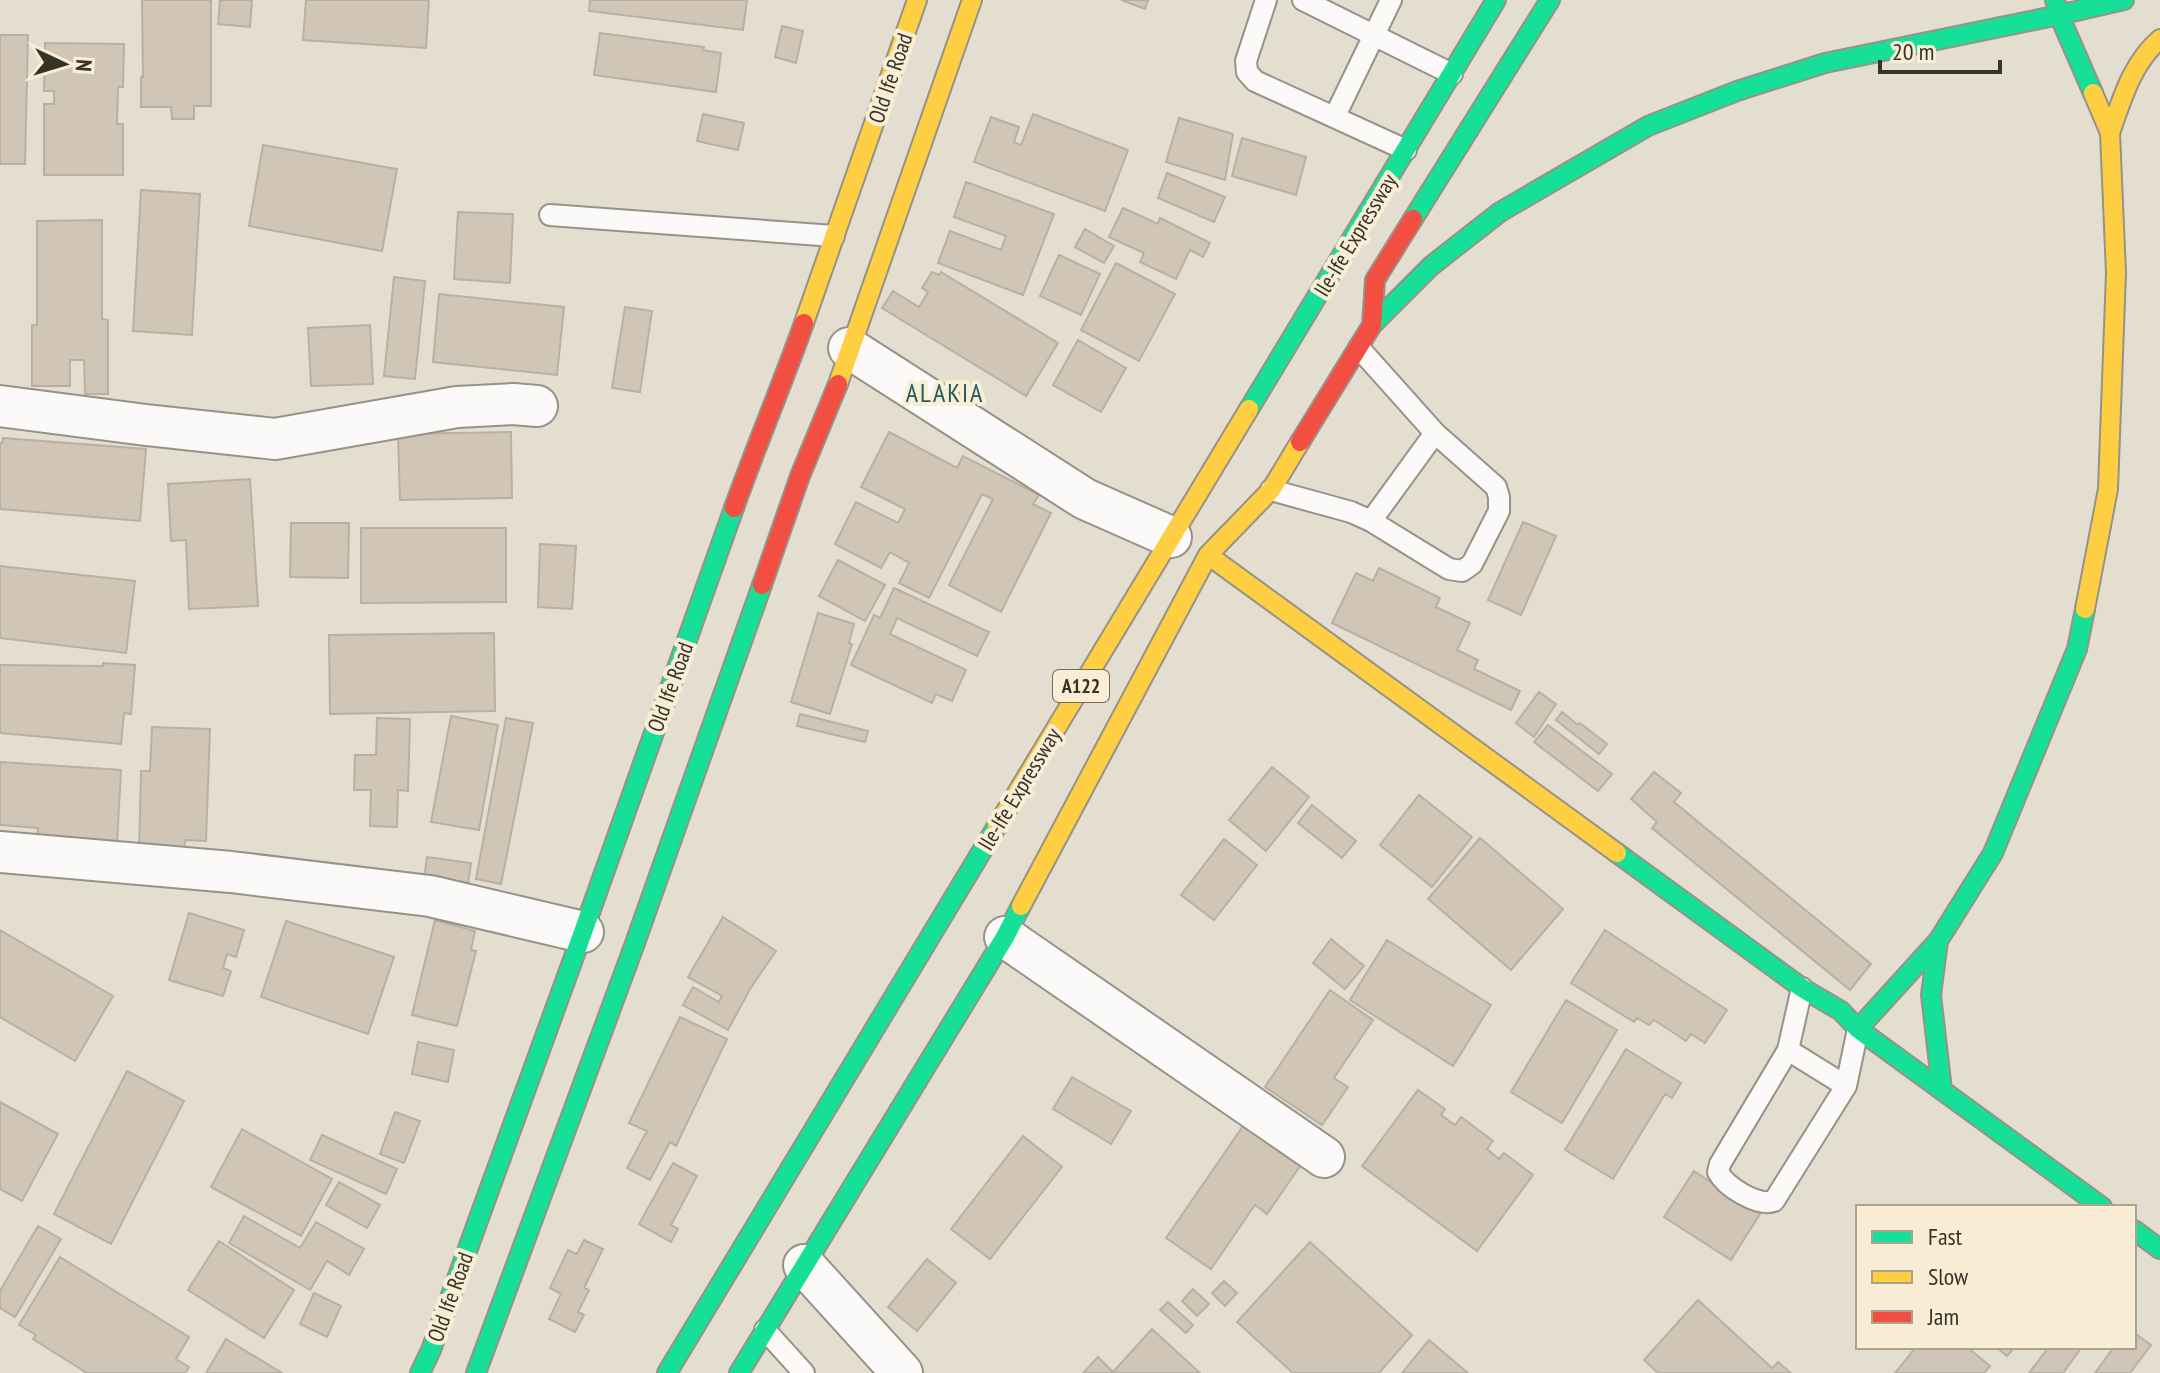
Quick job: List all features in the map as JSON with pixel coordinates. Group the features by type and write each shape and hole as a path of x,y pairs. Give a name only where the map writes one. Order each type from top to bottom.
{"main road":[{"name":"Old Ife Road","path":"420,1373 756,464 917,0"},
{"path":"476,1373 634,946 793,475 832,400 972,0"},
{"name":"Ile-Ife Expressway","path":"667,1373 1496,0"},
{"name":"Ile-Ife Expressway","path":"739,1373 1005,937 1208,555 1271,490 1359,348 1372,325 1375,280 1550,0"},
{"path":"1372,325 1431,266 1500,212 1648,126 1737,91 1825,63 2057,7 2124,0"},
{"path":"1858,1029 1938,941 1993,853 2077,649 2108,489 2116,273 2110,133 2057,7"},
{"path":"2110,133 2127,84 2152,44 2160,39"},
{"path":"1208,555 1802,988 1841,1011 1858,1029 2099,1205"},
{"path":"1938,941 1931,995 1942,1090"},
{"path":"2136,1231 2160,1249"}],"street":[{"path":"849,348 1085,499 1171,537"},
{"path":"0,406 275,439 457,407 537,406"},
{"path":"0,852 231,872 430,896 583,932"},
{"path":"1005,937 1324,1157"},
{"path":"804,1265 902,1373"}],"lane":[{"path":"1266,0 1246,61 1247,72 1255,81 1406,150"},
{"path":"1303,0 1452,74"},
{"path":"1335,116 1391,0"},
{"path":"550,215 834,236"},
{"path":"1271,490 1351,512 1449,569 1462,571 1472,564 1499,511 1496,487 1435,433 1359,348"},
{"path":"1371,521 1435,433"},
{"path":"1802,988 1788,1050 1720,1164 1718,1172 1722,1181 1757,1202 1767,1204 1774,1201 1846,1086 1858,1029"},
{"path":"1788,1050 1846,1086"},
{"path":"765,1330 804,1373"}],"building":[{"path":"142,0 211,0 211,106 194,106 194,119 172,119 171,107 141,107"},
{"path":"220,0 252,0 250,27 218,24"},
{"path":"306,0 429,0 426,48 303,40"},
{"path":"590,0 747,0 743,30 589,11"},
{"path":"1121,0 1148,0 1145,9"},
{"path":"782,26 803,31 796,63 775,57"},
{"path":"600,33 704,47 703,50 721,53 716,92 594,75"},
{"path":"0,35 28,35 25,164 0,164"},
{"path":"45,43 124,44 123,87 118,87 117,124 123,124 123,175 44,175 44,104 54,104 54,91 44,91"},
{"path":"703,114 744,123 738,150 697,141"},
{"path":"1033,114 1128,150 1105,211 974,162 991,117 1019,127 1014,142 1021,145"},
{"path":"1179,118 1233,134 1225,180 1166,162"},
{"path":"1242,138 1306,157 1296,195 1232,176"},
{"path":"263,145 397,169 382,251 249,226"},
{"path":"1167,173 1225,197 1214,222 1158,198"},
{"path":"966,182 1054,214 1023,295 938,263 950,231 1001,250 1006,236 954,217"},
{"path":"141,190 200,194 192,335 133,331"},
{"path":"1123,208 1158,224 1160,218 1210,243 1203,257 1190,250 1176,279 1140,262 1144,253 1109,237"},
{"path":"458,212 513,214 510,283 454,279"},
{"path":"102,220 102,319 108,320 108,394 85,394 84,360 70,360 70,386 32,386 32,325 37,325 37,221"},
{"path":"1085,229 1114,246 1104,263 1075,247"},
{"path":"1059,255 1100,274 1081,315 1040,296"},
{"path":"1116,263 1175,294 1139,361 1081,330"},
{"path":"932,272 939,275 941,272 1058,343 1026,396 882,308 893,291 919,307 928,292 922,288"},
{"path":"394,277 425,281 415,379 384,376"},
{"path":"439,294 564,307 557,375 433,362"},
{"path":"625,307 652,311 640,392 612,388"},
{"path":"370,325 373,384 311,386 308,328"},
{"path":"1078,340 1126,368 1101,412 1053,385"},
{"path":"511,432 512,498 400,500 398,434"},
{"path":"889,432 957,468 963,456 1039,495 1033,504 1051,513 1001,612 949,585 993,499 982,494 929,598 899,583 909,563 890,552 881,568 835,544 856,502 898,523 905,509 861,487"},
{"path":"3,438 146,449 140,521 0,509 0,443"},
{"path":"250,479 258,606 189,609 186,540 171,541 168,484"},
{"path":"1523,522 1556,536 1521,615 1488,600"},
{"path":"291,523 349,523 348,578 290,577"},
{"path":"361,528 506,528 506,602 361,603"},
{"path":"540,544 576,546 572,609 538,607"},
{"path":"838,560 885,585 865,621 819,596"},
{"path":"0,566 135,581 126,653 0,638"},
{"path":"1379,568 1440,598 1436,607 1470,623 1457,650 1478,660 1474,669 1520,691 1511,710 1332,623 1356,573 1373,581"},
{"path":"894,588 989,632 977,656 897,618 890,634 966,670 952,701 936,694 932,703 851,665 874,615 880,618"},
{"path":"818,613 854,624 849,643 852,644 830,714 791,702"},
{"path":"494,633 495,711 330,714 329,635"},
{"path":"103,663 135,665 131,714 124,713 121,744 0,733 0,665 103,666"},
{"path":"1539,692 1556,704 1534,737 1516,723"},
{"path":"1562,712 1607,744 1599,754 1556,720"},
{"path":"800,714 868,731 865,742 797,726"},
{"path":"451,716 498,725 479,830 431,822"},
{"path":"377,718 410,719 408,791 398,790 397,827 370,826 371,790 354,790 355,755 376,755"},
{"path":"506,718 533,723 501,884 476,879"},
{"path":"1548,725 1612,774 1598,791 1534,742"},
{"path":"152,727 210,729 206,841 185,840 184,854 139,853 141,771 150,771"},
{"path":"0,762 121,770 117,842 37,837 38,828 0,825"},
{"path":"1272,767 1309,797 1266,851 1229,820"},
{"path":"1654,772 1681,793 1674,802 1871,964 1850,990 1652,828 1657,822 1631,799"},
{"path":"1419,795 1472,837 1432,887 1380,845"},
{"path":"1312,805 1356,841 1342,858 1298,823"},
{"path":"1480,838 1563,909 1511,970 1428,899"},
{"path":"1224,839 1257,865 1214,920 1181,895"},
{"path":"427,857 471,863 468,884 424,879"},
{"path":"189,913 244,930 236,957 227,954 223,968 231,971 223,996 169,980"},
{"path":"723,917 776,951 750,989 728,1030 683,1005 693,987 719,1002 722,996 688,977"},
{"path":"435,920 475,931 471,950 476,951 457,1026 412,1015"},
{"path":"286,921 394,957 368,1034 261,997"},
{"path":"0,930 113,996 75,1061 0,1017"},
{"path":"1605,930 1727,1010 1705,1043 1691,1034 1686,1041 1654,1020 1649,1025 1637,1018 1634,1022 1571,983"},
{"path":"1331,939 1364,966 1345,989 1313,963"},
{"path":"1387,940 1491,1005 1453,1066 1350,1000"},
{"path":"1330,990 1373,1020 1334,1078 1348,1087 1322,1125 1265,1087"},
{"path":"1566,1000 1617,1030 1562,1123 1511,1092"},
{"path":"680,1017 727,1039 676,1146 670,1142 650,1180 627,1168 647,1131 629,1123"},
{"path":"418,1042 454,1050 448,1082 412,1074"},
{"path":"1626,1049 1681,1083 1672,1098 1665,1094 1613,1179 1565,1150"},
{"path":"127,1071 184,1101 111,1244 54,1214"},
{"path":"1072,1077 1131,1111 1111,1144 1053,1109"},
{"path":"1418,1090 1445,1109 1441,1115 1455,1125 1461,1117 1493,1141 1487,1149 1499,1159 1504,1153 1533,1175 1477,1251 1362,1166"},
{"path":"0,1102 58,1134 22,1201 0,1189"},
{"path":"395,1112 420,1121 404,1163 380,1154"},
{"path":"1250,1116 1307,1156 1267,1214 1255,1205 1211,1269 1166,1238"},
{"path":"242,1129 332,1179 301,1236 211,1187"},
{"path":"322,1135 397,1169 386,1194 310,1160"},
{"path":"1023,1136 1062,1167 990,1259 951,1229"},
{"path":"673,1163 697,1176 671,1225 678,1229 671,1242 639,1224"},
{"path":"1694,1171 1760,1214 1731,1260 1664,1217"},
{"path":"339,1182 380,1205 367,1228 326,1205"},
{"path":"244,1216 300,1248 316,1222 364,1249 349,1275 327,1261 310,1290 229,1243"},
{"path":"38,1226 61,1239 15,1317 0,1308 0,1291"},
{"path":"584,1240 603,1249 584,1288 589,1290 578,1312 584,1315 575,1332 549,1319 561,1294 550,1288 568,1250 577,1254"},
{"path":"219,1241 294,1290 264,1338 188,1290"},
{"path":"1310,1242 1412,1335 1379,1373 1293,1373 1237,1322"},
{"path":"60,1257 189,1337 176,1359 189,1367 185,1373 87,1373 33,1339 36,1335 19,1325"},
{"path":"927,1259 956,1283 917,1331 888,1307"},
{"path":"1224,1281 1237,1293 1225,1306 1212,1293"},
{"path":"1193,1289 1209,1304 1197,1316 1182,1301"},
{"path":"314,1293 341,1306 327,1337 300,1324"},
{"path":"1698,1300 1772,1368 1778,1362 1791,1373 1658,1373 1644,1360"},
{"path":"1168,1302 1193,1325 1186,1333 1160,1310"},
{"path":"1152,1329 1200,1373 1083,1373 1098,1357 1113,1372"},
{"path":"2136,1334 2151,1345 2130,1373 2095,1373 2113,1349 2136,1349"},
{"path":"226,1339 282,1373 206,1373"},
{"path":"1429,1340 1468,1373 1402,1373"},
{"path":"1914,1349 1969,1349 1990,1366 1984,1373 1895,1373"},
{"path":"1998,1349 2013,1349 2007,1356"},
{"path":"2047,1349 2081,1349 2063,1373 2029,1373"}],"traffic: fast":[{"path":"1249,409 1496,0"},
{"path":"1413,219 1550,0"},
{"path":"1372,325 1431,266 1500,212 1648,126 1737,91 1825,63 2059,15 2055,0"},
{"path":"2093,93 2059,15 2124,0"},
{"path":"420,1373 583,932 734,508"},
{"path":"476,1373 634,946 762,585"},
{"path":"1858,1029 1938,941 1993,853 2077,649 2085,609"},
{"path":"667,1373 997,826"},
{"path":"1617,853 1802,988 1841,1011 1858,1029 2099,1205"},
{"path":"739,1373 1021,906"},
{"path":"1938,941 1931,995 1942,1090"},
{"path":"2136,1231 2160,1249"}],"traffic: slow":[{"path":"804,323 917,0"},
{"path":"838,384 972,0"},
{"path":"2110,133 2135,70 2160,39"},
{"path":"2085,609 2108,489 2116,273 2110,133 2093,93"},
{"path":"997,826 1249,409"},
{"path":"1021,906 1208,555 1271,490 1300,442"},
{"path":"1208,555 1617,853"}],"traffic: jam":[{"path":"1300,442 1372,325 1375,280 1413,219"},
{"path":"734,508 804,323"},
{"path":"762,585 800,476 838,384"}],"district":[{"name":"ALAKIA","path":"945,392"}]}
